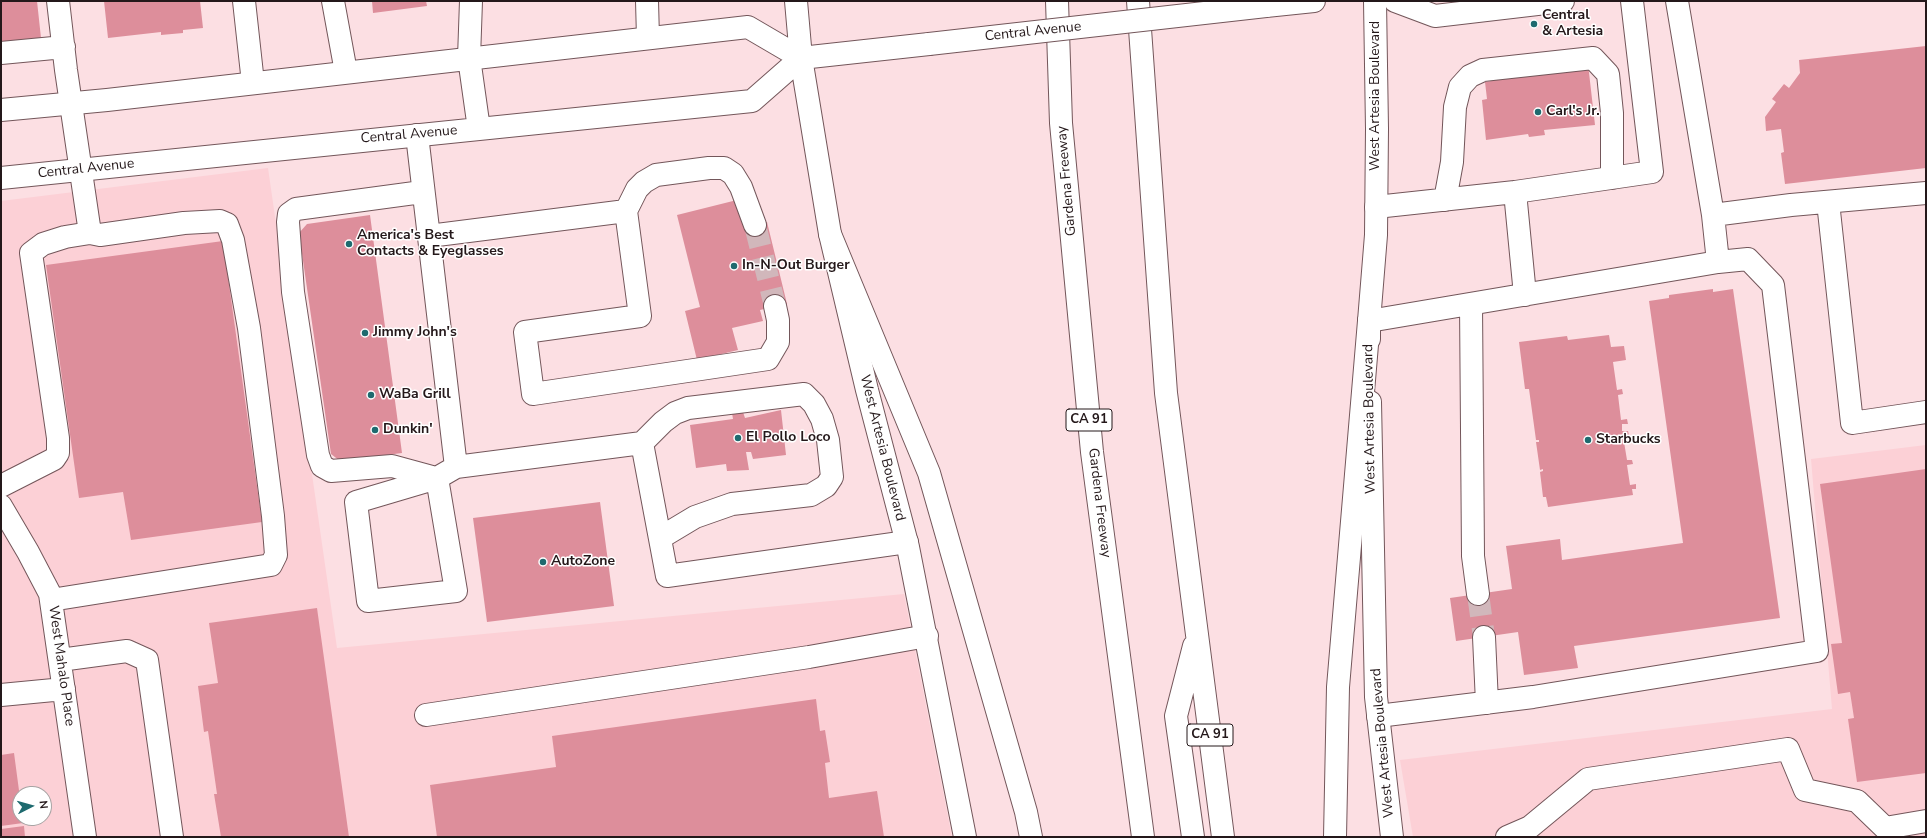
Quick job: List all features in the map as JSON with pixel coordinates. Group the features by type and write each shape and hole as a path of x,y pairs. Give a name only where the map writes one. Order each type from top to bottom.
{"main road":[{"path":"58,1 90,233"},
{"path":"244,1 253,83"},
{"path":"333,1 346,72"},
{"path":"472,1 469,58 479,129"},
{"path":"647,1 648,38"},
{"name":"West Artesia Boulevard","path":"796,1 801,58 830,234 867,390 907,542 927,636 965,837"},
{"name":"Gardena Freeway","path":"1057,1 1061,123 1092,452 1144,837"},
{"name":"CA 91","path":"1138,1 1166,393 1222,837"},
{"name":"Central Avenue","path":"1,178 752,101 801,58 1314,1"},
{"name":"West Artesia Boulevard","path":"1376,1 1376,235 1369,321 1375,690 1392,837"},
{"path":"1395,1 1435,16 1563,1"},
{"path":"1376,207 1515,192 1652,172 1632,1"},
{"path":"1677,1 1713,215 1718,262"},
{"path":"1,110 748,27 801,58"},
{"path":"1,53 64,47"},
{"path":"1445,200 1452,162 1455,107 1460,87 1470,76 1483,70 1593,58 1608,74 1612,113 1612,178"},
{"path":"416,135 456,467"},
{"path":"755,225 741,187 733,174 724,168 709,168 656,175 644,182 637,190 626,211 640,316 525,332 533,394 768,359 778,342 778,320 775,306"},
{"path":"422,192 296,209 289,214 288,222 293,292 318,455 322,466 331,471 392,466 437,478"},
{"path":"1515,192 1525,295"},
{"path":"1713,215 1926,193"},
{"path":"1828,202 1852,423 1926,412"},
{"path":"429,236 626,211"},
{"path":"1,486 54,459 58,453 58,438 32,253 43,244 65,237 90,233 100,235 184,223 220,221 227,224 233,240 249,328 273,516 276,555 271,566 51,600"},
{"path":"830,234 929,473 1026,812 1030,837"},
{"path":"1335,837 1338,687 1369,321 1718,262 1748,259 1773,285 1818,651 1533,697 1378,716"},
{"path":"1471,304 1472,556 1478,594"},
{"path":"437,478 456,591 368,600 356,502 437,478 456,467 642,443 663,422 675,413 688,408 804,394 814,404 822,419 828,440 832,477 826,486 811,495 732,504 694,517 660,538"},
{"path":"642,443 668,576 907,542"},
{"name":"West Mahalo Place","path":"1,506 28,552 50,594 85,837"},
{"path":"1193,837 1176,716 1197,633"},
{"path":"426,715 809,657 927,636"},
{"path":"1484,637 1487,703"},
{"path":"60,660 127,651 148,660 172,837"},
{"path":"1,694 64,689"},
{"path":"1507,837 1530,827 1588,779 1788,749 1805,790 1857,801 1885,828 1926,821"}],"shaded area":[{"path":"268,168 337,648 904,594 952,837 1,837 1,201"},
{"path":"1926,445 1926,837 1413,837 1400,760 1832,709 1811,459"}],"building":[{"path":"1,1 37,1 41,38 1,42"},
{"path":"104,1 200,1 203,28 183,30 183,33 161,35 161,32 108,38"},
{"path":"372,1 426,1 427,6 373,13"},
{"path":"1926,46 1926,168 1785,184 1781,153 1784,152 1781,129 1766,131 1765,117 1776,102 1772,99 1784,84 1789,88 1800,73 1799,60"},
{"name":"Carl's Jr.","path":"1588,64 1595,125 1544,130 1545,135 1529,137 1528,134 1486,140 1482,100 1487,99 1485,82 1491,81 1491,78"},
{"name":"In-N-Out Burger","path":"737,200 744,228 767,222 787,304 760,310 763,321 732,328 738,350 697,360 685,311 700,307 677,215"},
{"path":"370,215 402,453 340,461 331,454 299,233 307,224"},
{"path":"223,241 262,522 131,540 123,492 79,498 46,265"},
{"path":"1713,289 1713,292 1733,289 1780,618 1574,646 1578,668 1524,675 1518,632 1456,641 1450,598 1512,589 1506,546 1560,539 1562,560 1683,543 1649,301 1669,298 1669,295"},
{"path":"1609,335 1611,347 1624,346 1626,360 1613,362 1617,390 1622,389 1623,394 1618,395 1621,420 1627,419 1628,424 1622,424 1622,431 1628,431 1629,435 1623,436 1627,460 1632,460 1633,464 1627,465 1630,485 1636,484 1636,489 1632,489 1633,495 1548,507 1546,497 1543,497 1540,472 1543,471 1543,469 1540,470 1536,442 1539,442 1539,440 1536,440 1529,389 1525,389 1519,342 1567,336 1568,340"},
{"name":"El Pollo Loco","path":"781,410 786,455 753,459 751,452 746,452 749,470 727,471 726,464 696,468 690,425 733,419 732,413 743,412 745,418"},
{"path":"1926,469 1926,773 1857,782 1848,719 1854,718 1850,692 1838,694 1831,644 1842,643 1820,484"},
{"name":"AutoZone","path":"600,502 614,606 487,622 473,518"},
{"path":"317,608 349,837 221,837 214,794 217,794 208,731 204,732 198,686 218,683 209,623"},
{"path":"816,699 820,731 825,730 830,762 825,763 829,798 877,791 884,837 437,837 430,785 556,767 552,736"},
{"path":"14,753 18,786 12,786 12,824 1,826 1,755"},
{"path":"24,826 25,837 1,837 1,829"}],"tunnel":[{"path":"755,225 775,306"},
{"path":"1478,594 1484,637"}],"place":[{"name":"Central & Artesia","path":"1534,24"},
{"name":"Carl's Jr.","path":"1538,112"},
{"name":"America's Best Contacts & Eyeglasses","path":"349,244"},
{"name":"In-N-Out Burger","path":"734,266"},
{"name":"Jimmy John's","path":"365,333"},
{"name":"WaBa Grill","path":"371,395"},
{"name":"Dunkin'","path":"375,430"},
{"name":"El Pollo Loco","path":"738,438"},
{"name":"Starbucks","path":"1588,440"},
{"name":"AutoZone","path":"543,562"}]}
